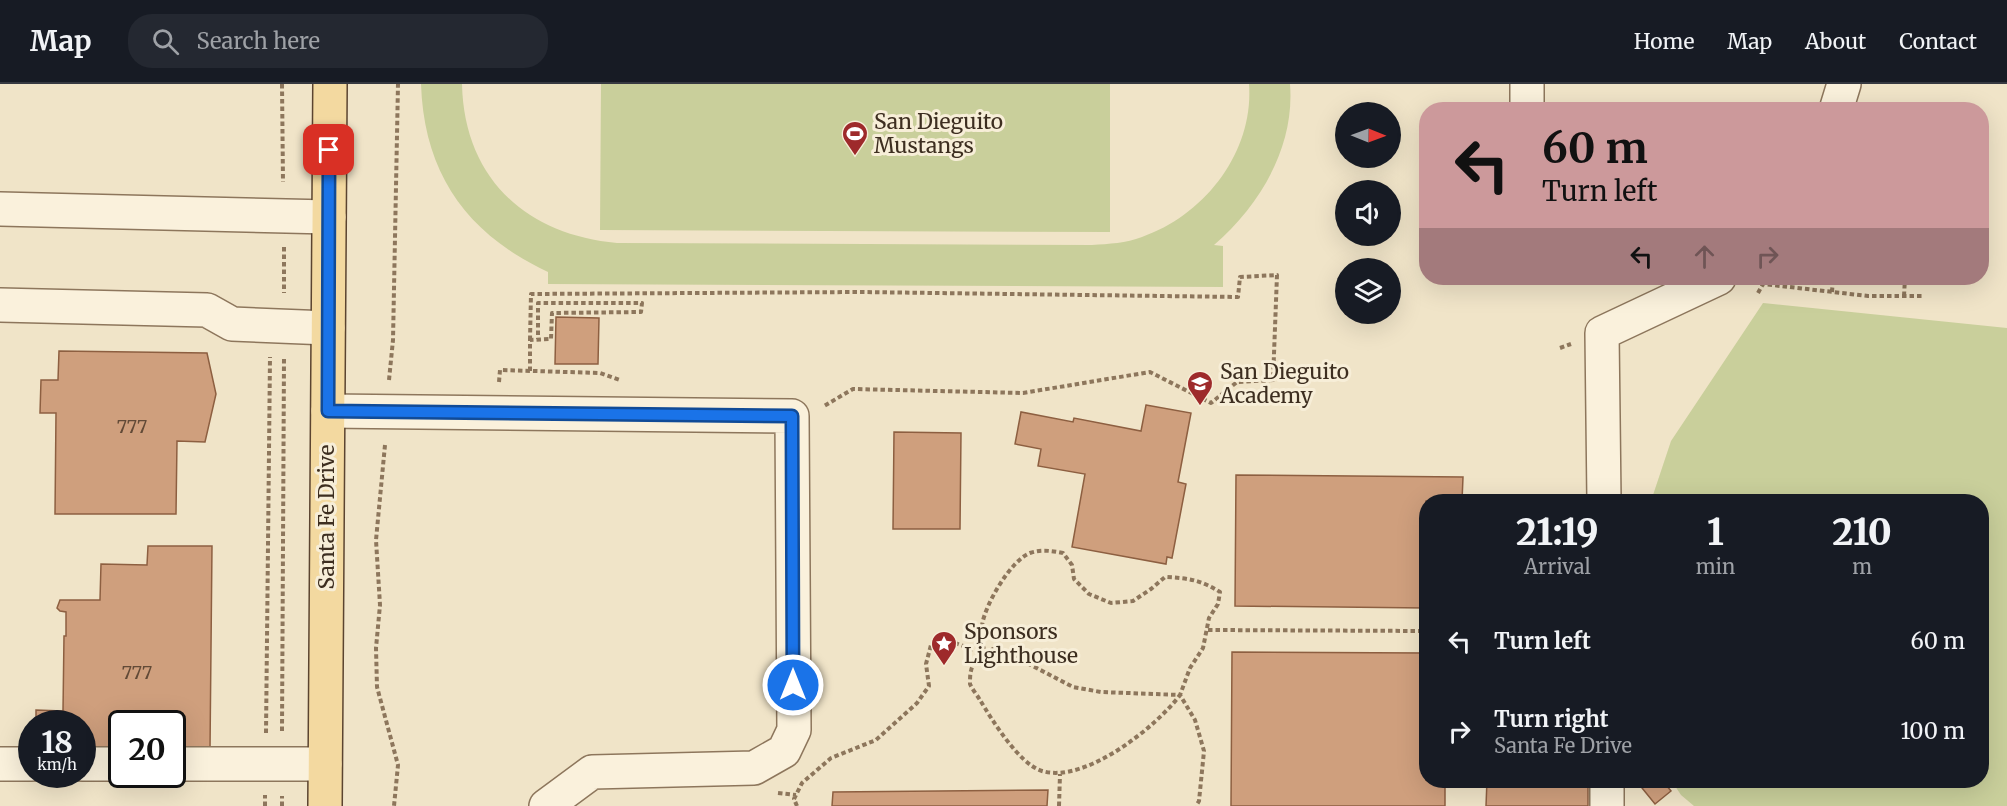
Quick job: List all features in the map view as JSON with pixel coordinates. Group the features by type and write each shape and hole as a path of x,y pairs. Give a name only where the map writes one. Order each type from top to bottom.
{"main road":[{"name":"Santa Fe Drive","path":"325,806 330,84"}],"lane":[{"path":"1527,84 1527,102"},
{"path":"1838,102 1844,84"},
{"path":"0,209 329,217"},
{"path":"1604,494 1602,333 1704,285"},
{"path":"0,305 207,310 232,324 328,328"},
{"path":"328,411 792,416 794,730 784,751 754,768 592,772 546,806"},
{"path":"0,764 18,764"},
{"path":"186,764 325,764"},
{"path":"1607,788 1607,806"}],"path":[{"path":"267,651 277,326 284,216 282,84"},
{"path":"530,371 531,294 872,292 1238,297 1240,277 1277,275 1273,380 1237,382 1211,403 1150,372 1023,393 853,389 818,409"},
{"path":"1758,293 1762,285"},
{"path":"1771,285 1832,292 1922,297"},
{"path":"1832,285 1832,292"},
{"path":"1904,296 1905,285"},
{"path":"530,340 551,339 552,313 640,312 642,303 538,303 538,339"},
{"path":"277,326 282,806"},
{"path":"499,386 500,370 600,373 630,383"},
{"path":"986,654 981,639 982,624 993,595 1006,575 1028,553 1045,549 1063,553 1072,565 1074,579 1089,594 1111,603 1133,601 1166,577 1189,578 1207,584 1220,592 1218,604 1209,618 1203,648 1190,668 1180,695 1169,709 1138,737 1094,763 1060,774 1040,771 998,731 970,684 971,670 977,659 986,654 993,649 1004,651 1073,687 1101,692 1180,695"},
{"path":"1208,630 1419,631"},
{"path":"796,806 794,799 802,783 831,758 876,740 917,703 929,686 926,664 931,645 947,640 986,654"},
{"path":"1180,695 1195,720 1204,751 1199,801 1196,806"},
{"path":"820,768 821,756"},
{"path":"1059,806 1060,774"}],"green space":[{"path":"421,84 462,84 466,117 474,147 488,174 506,196 528,214 555,228 584,238 617,243 1092,245 1124,242 1165,227 1205,197 1221,178 1243,134 1248,109 1249,84 1290,84 1290,107 1287,130 1280,152 1260,193 1231,229 1214,245 1223,246 1223,287 548,284 548,272 519,257 494,239 473,220 455,197 441,173 431,146 424,116"},
{"name":"San Dieguito Mustangs","path":"601,84 1110,84 1110,232 600,230"},
{"path":"1763,303 2007,328 2007,806 1694,806 1681,795 1676,788 1989,788 1989,494 1653,494 1671,441"}],"building":[{"path":"556,317 599,318 598,364 555,364"},
{"path":"59,351 207,353 216,394 205,442 177,441 176,514 55,514 56,413 40,413 41,380 58,380"},
{"path":"1146,405 1191,413 1178,482 1186,484 1172,558 1167,557 1166,564 1072,547 1085,474 1038,466 1041,449 1015,444 1021,412 1073,422 1074,418 1141,431"},
{"path":"894,432 961,433 960,529 893,529"},
{"path":"1236,475 1463,477 1462,494 1419,494 1419,608 1235,606"},
{"path":"148,546 212,546 210,749 186,749 186,710 108,710 108,748 96,747 96,710 63,710 66,612 57,608 60,600 100,600 101,564 147,565"},
{"path":"1232,652 1419,653 1419,788 1445,788 1445,806 1231,806"},
{"path":"1487,788 1588,788 1588,806 1486,806"},
{"path":"1642,788 1669,788 1671,791 1655,804"},
{"path":"1048,790 1047,806 832,806 833,792"}],"place":[{"name":"San Dieguito Mustangs","path":"855,157"},
{"name":"San Dieguito Academy","path":"1200,407"},
{"name":"Sponsors Lighthouse","path":"944,667"}],"route":[{"path":"329,150 328,411 792,416 793,685"}]}
